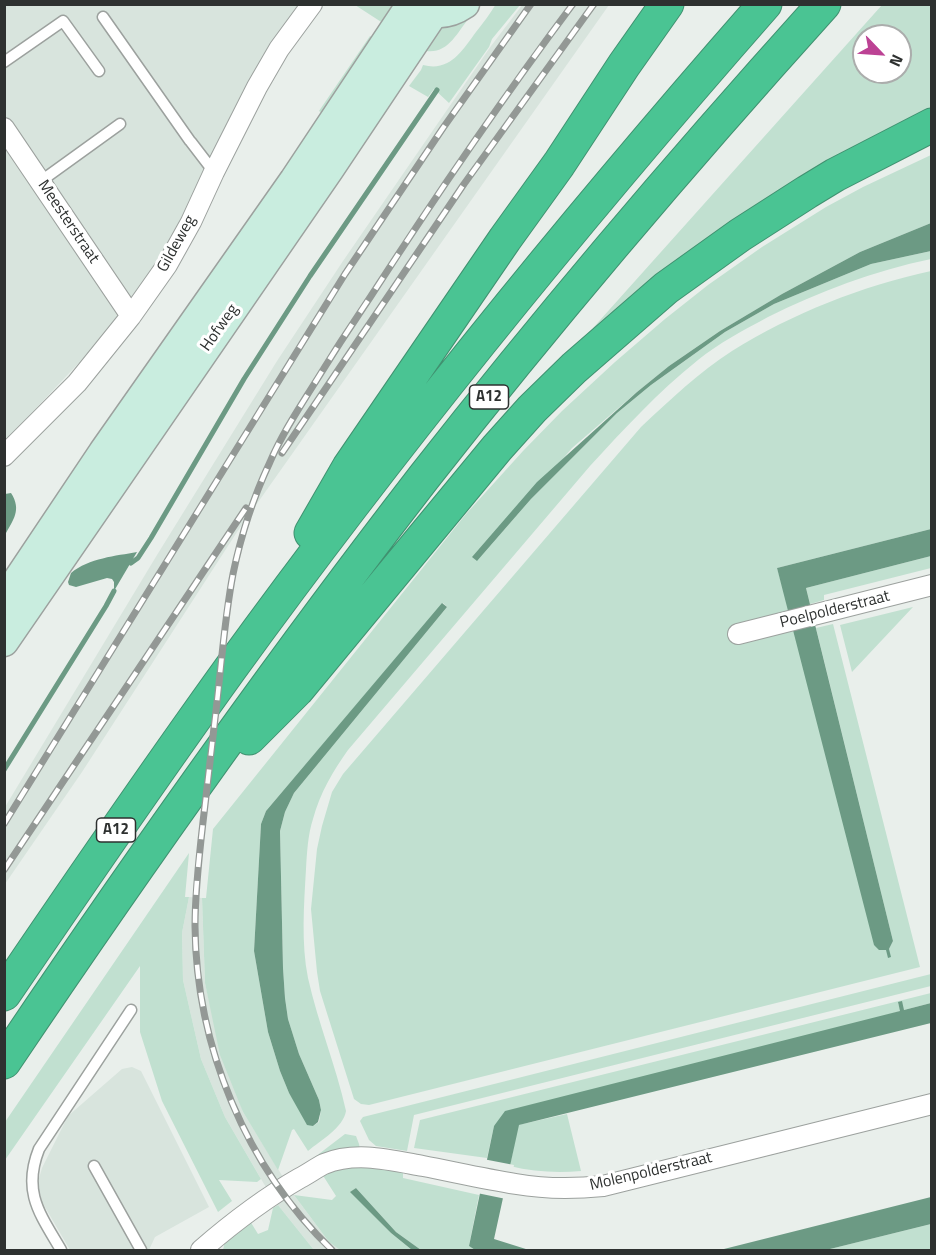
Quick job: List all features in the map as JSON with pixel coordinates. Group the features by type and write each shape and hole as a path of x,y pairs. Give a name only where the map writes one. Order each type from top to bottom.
{"highway":[{"name":"A12","path":"231,668 349,467 667,4"},
{"name":"A12","path":"4,994 95,860 231,668 367,488 549,258 765,4"},
{"name":"A12","path":"4,1062 177,809 276,673 426,475 646,205 824,4"},
{"name":"A12","path":"177,809 297,690 479,469 552,389 625,323 694,267 764,218 855,165 932,125"},
{"name":"A12","path":"855,165 890,158 932,140"}],"main road":[{"path":"420,7 445,13 465,4"},
{"name":"Hofweg","path":"4,600 103,452 294,180 420,7"},
{"name":"Hofweg","path":"4,642 324,178 420,7"}],"street":[{"name":"Gildeweg","path":"4,456 76,383 131,316 167,265 191,222 257,87 279,49 312,4"},
{"name":"Meesterstraat","path":"4,128 131,316"},
{"name":"Poelpolderstraat","path":"738,634 932,585"},
{"name":"Molenpolderstraat","path":"201,1251 264,1201 325,1164 339,1160 380,1158 516,1184 575,1189 603,1186 932,1104"}],"lane":[{"path":"103,17 214,172"},
{"path":"4,63 63,21 99,71"},
{"path":"41,182 120,124"},
{"path":"61,1251 39,1212 31,1185 33,1164 39,1149 131,1010"},
{"path":"94,1166 141,1251"}],"shaded area":[{"path":"398,4 389,27 355,5"},
{"path":"496,4 520,5 492,39 489,47 449,103 434,89 428,97 409,86 423,65 441,65 454,58 466,46"},
{"path":"523,4 609,5 237,532 82,772 5,884 5,807 277,361 491,46"},
{"path":"5,5 303,5 280,32 217,143 170,244 107,333 5,441"},
{"path":"882,5 931,5 931,115 567,357 852,39 852,84 912,84 912,24 865,24"},
{"path":"469,18 446,46 434,51 426,51 431,28"},
{"path":"370,36 380,42 324,114 319,111"},
{"path":"931,155 931,223 860,252 782,294 720,331 669,366 572,448 477,561 531,499 617,413 651,385 725,332 774,304 871,264 931,251 931,259 827,290 768,317 723,342 683,372 590,466 348,750 332,774 319,800 311,825 304,896 304,937 308,978 346,1111 341,1123 308,1151 294,1129 292,1130 278,1170 243,1112 220,1055 205,983 202,898 206,898 213,829 466,514 562,411 615,362 708,285 762,247 863,187","holes":["443,603 447,607 294,793 285,812 280,831 285,998 288,1019 299,1054 319,1100 321,1110 319,1122 313,1126 289,1093 280,1071 268,1032 254,951 261,824 266,811"]},
{"path":"931,223 931,251 871,264 774,304 725,332 651,385 617,413 531,499 477,561 472,557 537,482 669,366 720,331 782,294 860,252"},
{"path":"931,271 931,529 777,568 889,949 893,941 816,628 833,624 920,967 369,1105 361,1104 354,1099 320,991 311,909 317,849 322,826 332,792 343,774 641,427 685,387 732,351 804,313 879,284"},
{"path":"11,493 16,510 5,535 5,494"},
{"path":"931,529 931,556 806,588 893,941 889,949 891,957 888,958 886,950 879,950 874,945 777,568"},
{"path":"137,552 114,591 114,582 107,578 76,587 69,585 71,573 86,564 103,558"},
{"path":"931,556 931,568 824,595 824,600 810,604 806,588"},
{"path":"442,603 447,607 294,793 285,812 280,831 283,968 288,1019 321,1110 318,1122 313,1126 307,1125 289,1093 268,1032 254,951 261,824 266,811"},
{"path":"913,607 852,672 840,625"},
{"path":"189,853 185,897 189,897 182,933 183,980 201,1059 225,1117 261,1179 257,1182 219,1180 232,1201 218,1212 162,1101 140,1032 140,966 5,1160 5,1122"},
{"path":"189,897 202,898 205,983 243,1112 294,1195 329,1242 340,1250 314,1250 278,1205 225,1117 201,1059 183,980 182,933"},
{"path":"931,974 931,986 414,1115 407,1151 376,1146 369,1140 360,1121 363,1117"},
{"path":"931,993 931,1003 904,1010 898,1003 901,1011 494,1126 487,1158 414,1148 420,1120"},
{"path":"902,1001 904,1010 931,1003 931,1023 519,1125 494,1239 529,1250 475,1250 469,1246 494,1126 505,1111 900,1011 898,1002"},
{"path":"132,1067 141,1071 209,1207 155,1237 149,1250 70,1250 42,1202 38,1182 42,1168 68,1116 122,1069"},
{"path":"567,1114 581,1171 528,1170 510,1166 518,1125"},
{"path":"345,1134 356,1136 360,1149 298,1170"},
{"path":"362,1165 403,1172 403,1178 479,1195 469,1246 475,1250 421,1250 396,1232 356,1188 351,1192 391,1233 412,1250 340,1250 329,1242 294,1195 332,1200 336,1196 322,1174"},
{"path":"356,1188 396,1232 421,1250 412,1250 391,1233 350,1192"},
{"path":"931,1197 931,1224 826,1250 720,1250"},
{"path":"278,1205 314,1250 223,1250 225,1241 250,1221 258,1234 268,1230 273,1208"},
{"path":"931,1224 931,1250 826,1250"}],"pier":[{"path":"483,1159 514,1165 506,1199 477,1193"}],"waterway":[{"path":"131,563 138,558 151,538 244,379 310,276 437,90"},
{"path":"4,770 114,591"}],"railway":[{"path":"4,824 345,274 443,128 531,4"},
{"path":"332,1250 301,1217 274,1181 251,1143 216,1059 205,1016 198,971 195,926 198,874 233,574 258,489 274,452 294,416 444,185 573,4"},
{"path":"282,453 464,184 594,4"},
{"path":"4,870 246,508"}]}
